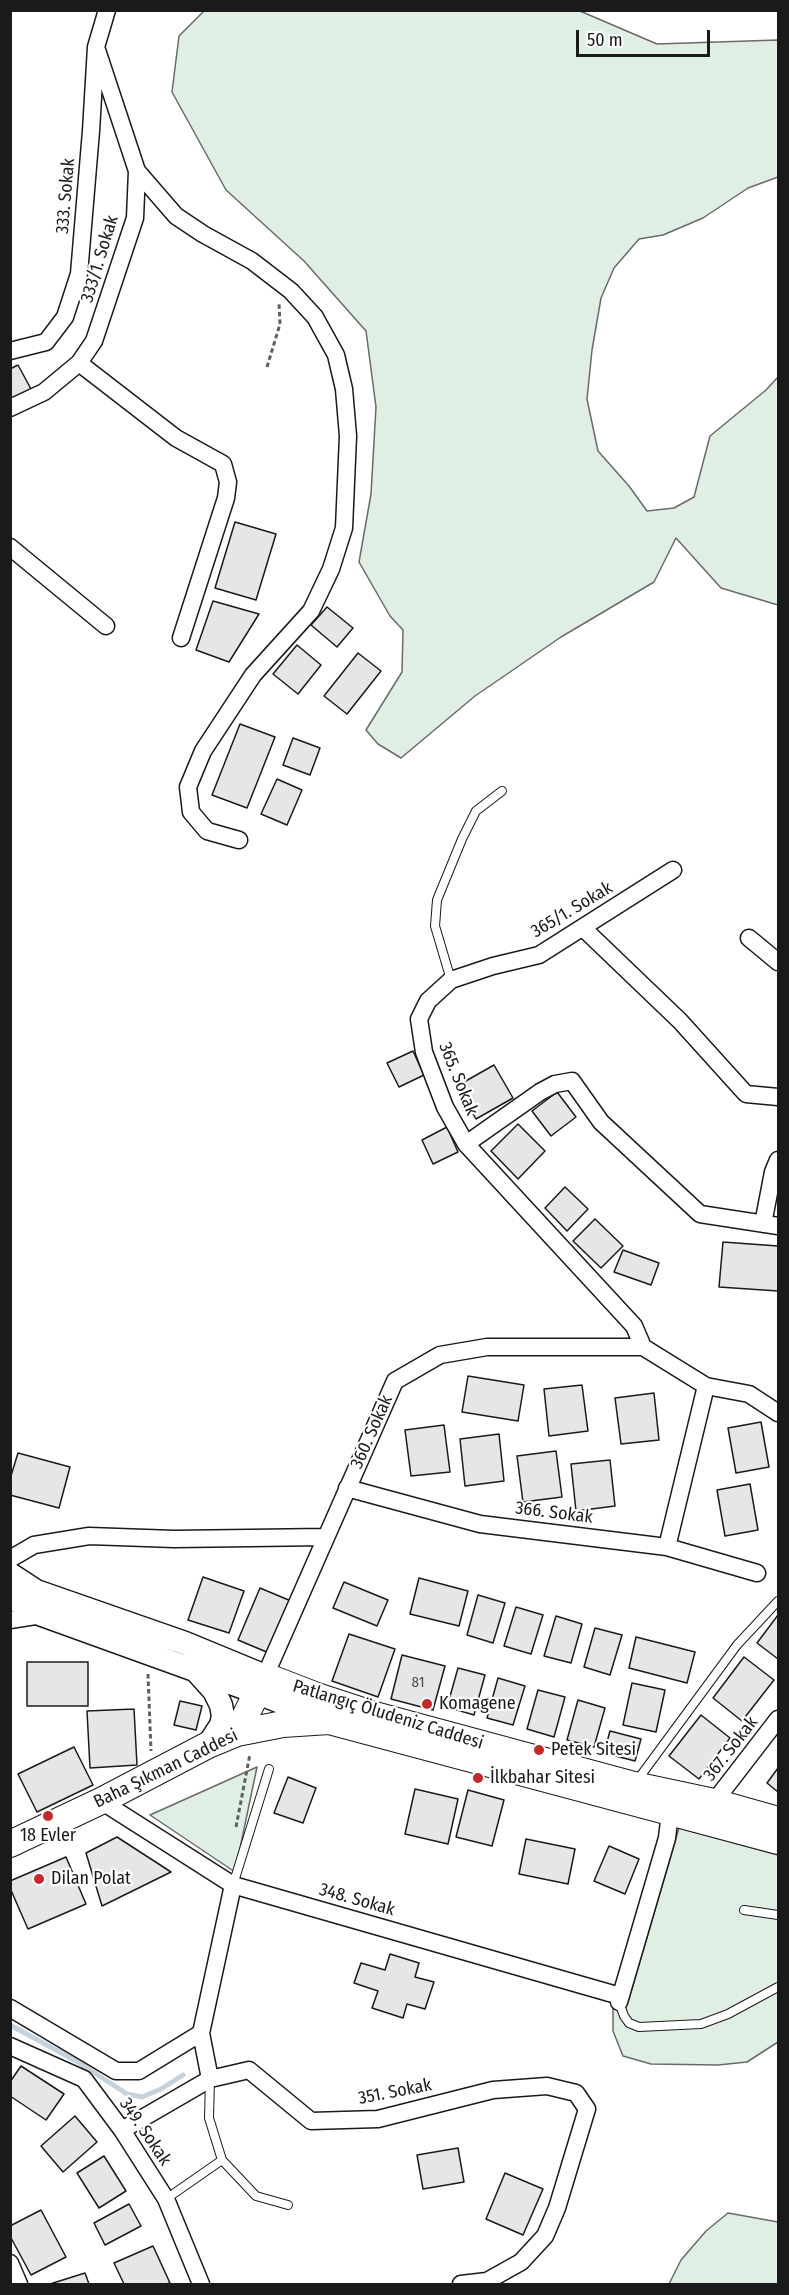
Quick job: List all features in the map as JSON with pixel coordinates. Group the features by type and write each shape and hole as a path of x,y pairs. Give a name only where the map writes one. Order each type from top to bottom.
{"main road":[{"name":"Patlangıç Öludeniz Caddesi","path":"10,1574 36,1591 184,1643 329,1721 778,1841"},
{"name":"Patlangıç Öludeniz Caddesi","path":"10,1597 42,1615 194,1670 317,1696 375,1715 634,1785 714,1802 778,1820"},
{"path":"194,1670 214,1691 223,1716 221,1725 208,1745"},
{"path":"237,1733 262,1684"},
{"name":"Baha Şıkman Caddesi","path":"10,1844 101,1801 208,1745 237,1733 283,1724 329,1721"}],"street":[{"name":"333. Sokak","path":"10,351 45,342 65,317 79,274 92,131 96,47 107,10"},
{"name":"333/1. Sokak","path":"10,408 44,392 79,363 94,340 101,322 135,218 137,171 96,47"},
{"path":"137,171 176,216 252,261 291,291 315,317 336,355 344,389 348,436 344,528 331,569 311,611 253,675 203,751 188,787 191,812 207,831 239,840"},
{"path":"79,363 176,438 223,464 228,482 226,498 181,638"},
{"path":"10,547 106,626"},
{"name":"365/1. Sokak","path":"451,980 493,966 539,955 673,870"},
{"path":"583,928 680,1021 746,1094 778,1097"},
{"path":"749,938 778,962"},
{"name":"365. Sokak","path":"451,980 428,1001 419,1019 424,1052 445,1107 466,1144 634,1326 643,1347"},
{"path":"466,1144 540,1092 555,1084 572,1081 601,1122 700,1214 771,1225 773,1172 778,1160"},
{"name":"360. Sokak","path":"262,1684 395,1382 440,1355 488,1347 643,1347"},
{"path":"643,1347 706,1386 749,1394 778,1413"},
{"path":"667,1546 706,1386"},
{"name":"366. Sokak","path":"347,1488 480,1524 667,1546 757,1573"},
{"path":"10,1559 34,1545 89,1536 174,1539 326,1537"},
{"path":"10,1620 42,1615"},
{"name":"367. Sokak","path":"714,1802 778,1719"},
{"name":"348. Sokak","path":"101,1801 233,1885 620,1998"},
{"path":"620,1998 668,1838 670,1813"},
{"path":"210,2079 201,2033 233,1885"},
{"path":"10,2008 116,2071 138,2071 201,2033"},
{"name":"349. Sokak","path":"10,2046 84,2079 122,2130 166,2199 201,2284"},
{"name":"351. Sokak","path":"122,2130 210,2079 249,2070 311,2121 378,2119 493,2090 547,2086 576,2093 587,2109 557,2208 545,2236 521,2262 487,2281 462,2284"},
{"path":"10,2263 19,2284"}],"lane":[{"path":"451,980 435,926 437,900 476,811 502,791"},
{"path":"634,1785 737,1645 778,1601"},
{"path":"233,1885 269,1769"},
{"path":"744,1910 778,1916"},
{"path":"620,1998 624,2016 629,2023 639,2027 701,2024 728,2014 778,1987"},
{"path":"210,2079 209,2118 222,2160 256,2196 288,2205"},
{"path":"166,2199 222,2160"}],"path":[{"path":"267,368 280,324 278,280"},
{"path":"148,1653 153,1774"}],"green space":[{"path":"204,11 580,11 657,44 778,40 778,177 748,188 703,218 663,235 639,239 614,268 601,298 587,399 598,451 629,486 647,511 674,508 694,497 710,436 766,390 778,377 778,605 721,588 676,538 654,582 561,637 475,696 401,758 378,744 366,730 402,672 403,630 390,616 359,562 371,494 376,407 366,331 304,261 226,190 172,92 179,36"},
{"path":"257,1767 235,1872 150,1815"},
{"path":"679,1828 778,1855 778,2042 747,2062 718,2065 651,2064 623,2056 613,2031 613,2001 628,2002"},
{"path":"728,2213 778,2222 778,2284 669,2284 681,2260 706,2231"}],"building":[{"path":"18,365 31,389 10,401 10,369"},
{"path":"235,522 276,534 256,600 215,588"},
{"path":"213,601 259,614 229,662 196,650"},
{"path":"327,607 353,628 337,647 311,625"},
{"path":"297,645 321,665 298,694 273,674"},
{"path":"358,653 381,671 347,714 324,696"},
{"path":"240,724 275,737 247,808 212,795"},
{"path":"293,738 320,748 310,775 283,765"},
{"path":"277,779 302,790 287,825 261,814"},
{"path":"413,1051 424,1075 399,1087 387,1063"},
{"path":"494,1065 513,1098 476,1119 457,1086"},
{"path":"557,1092 576,1117 551,1136 532,1111"},
{"path":"518,1124 545,1151 518,1179 491,1151"},
{"path":"447,1127 458,1152 433,1164 422,1140"},
{"path":"565,1187 588,1209 567,1231 545,1208"},
{"path":"595,1219 623,1246 601,1268 573,1241"},
{"path":"723,1242 778,1246 778,1291 719,1287"},
{"path":"623,1250 659,1263 651,1285 614,1272"},
{"path":"468,1376 524,1385 518,1421 462,1412"},
{"path":"582,1385 588,1431 549,1436 544,1389"},
{"path":"654,1393 659,1440 621,1444 615,1398"},
{"path":"761,1422 769,1467 736,1473 728,1428"},
{"path":"444,1425 450,1472 411,1476 405,1430"},
{"path":"499,1434 504,1481 465,1486 460,1439"},
{"path":"556,1451 562,1497 523,1502 517,1456"},
{"path":"18,1453 70,1467 59,1508 10,1495 10,1479"},
{"path":"610,1460 615,1506 576,1511 571,1464"},
{"path":"750,1484 758,1530 725,1536 717,1490"},
{"path":"203,1577 244,1591 229,1633 188,1620"},
{"path":"419,1578 468,1591 459,1626 410,1614"},
{"path":"344,1582 388,1600 377,1626 333,1608"},
{"path":"260,1588 291,1601 269,1653 238,1640"},
{"path":"478,1595 505,1603 493,1643 467,1635"},
{"path":"516,1607 543,1615 531,1654 504,1646"},
{"path":"778,1615 778,1659 757,1643"},
{"path":"556,1616 582,1624 571,1663 544,1656"},
{"path":"595,1628 622,1635 610,1675 584,1667"},
{"path":"349,1634 395,1649 378,1697 332,1681"},
{"path":"636,1637 695,1652 687,1683 629,1668"},
{"path":"402,1655 445,1666 433,1710 391,1699"},
{"path":"744,1657 774,1680 742,1721 713,1698"},
{"path":"27,1662 88,1662 88,1706 27,1706"},
{"path":"458,1668 485,1675 474,1715 447,1707"},
{"path":"498,1678 525,1686 513,1725 487,1718"},
{"path":"632,1683 665,1690 656,1732 623,1725"},
{"path":"538,1690 565,1697 554,1737 527,1729"},
{"path":"578,1700 605,1708 594,1747 567,1740"},
{"path":"180,1701 202,1706 196,1730 174,1725"},
{"path":"134,1709 137,1765 90,1768 87,1711"},
{"path":"701,1715 730,1738 699,1779 669,1756"},
{"path":"610,1731 641,1739 635,1761 604,1753"},
{"path":"74,1747 93,1785 37,1812 18,1774"},
{"path":"778,1768 778,1792 767,1783"},
{"path":"288,1777 316,1788 303,1823 274,1813"},
{"path":"415,1789 458,1799 448,1844 405,1834"},
{"path":"468,1790 504,1800 492,1846 456,1837"},
{"path":"117,1837 171,1872 102,1906 86,1853"},
{"path":"526,1839 575,1849 568,1884 519,1874"},
{"path":"609,1846 639,1859 625,1894 594,1881"},
{"path":"66,1857 86,1904 28,1929 10,1888 10,1881"},
{"path":"390,1954 419,1963 415,1977 434,1982 425,2009 407,2004 403,2018 372,2008 378,1991 354,1983 361,1963 385,1970"},
{"path":"21,2066 64,2094 46,2120 10,2096 10,2082"},
{"path":"75,2116 97,2142 63,2172 41,2146"},
{"path":"458,2148 464,2182 423,2189 417,2155"},
{"path":"104,2156 126,2191 99,2208 77,2173"},
{"path":"505,2173 543,2189 523,2235 486,2219"},
{"path":"129,2204 141,2226 105,2245 94,2223"},
{"path":"41,2210 66,2257 31,2275 10,2236 10,2226"},
{"path":"153,2246 170,2283 124,2284 114,2263"},
{"path":"85,2273 89,2284 50,2284"}],"waterway":[{"path":"10,2025 78,2062 127,2094 142,2097 161,2089 183,2075"}],"place":[{"name":"Komagene","path":"427,1704"},
{"name":"Petek Sitesi","path":"539,1750"},
{"name":"İlkbahar Sitesi","path":"478,1778"},
{"name":"18 Evler","path":"48,1816"},
{"name":"Dilan Polat","path":"39,1879"}]}
